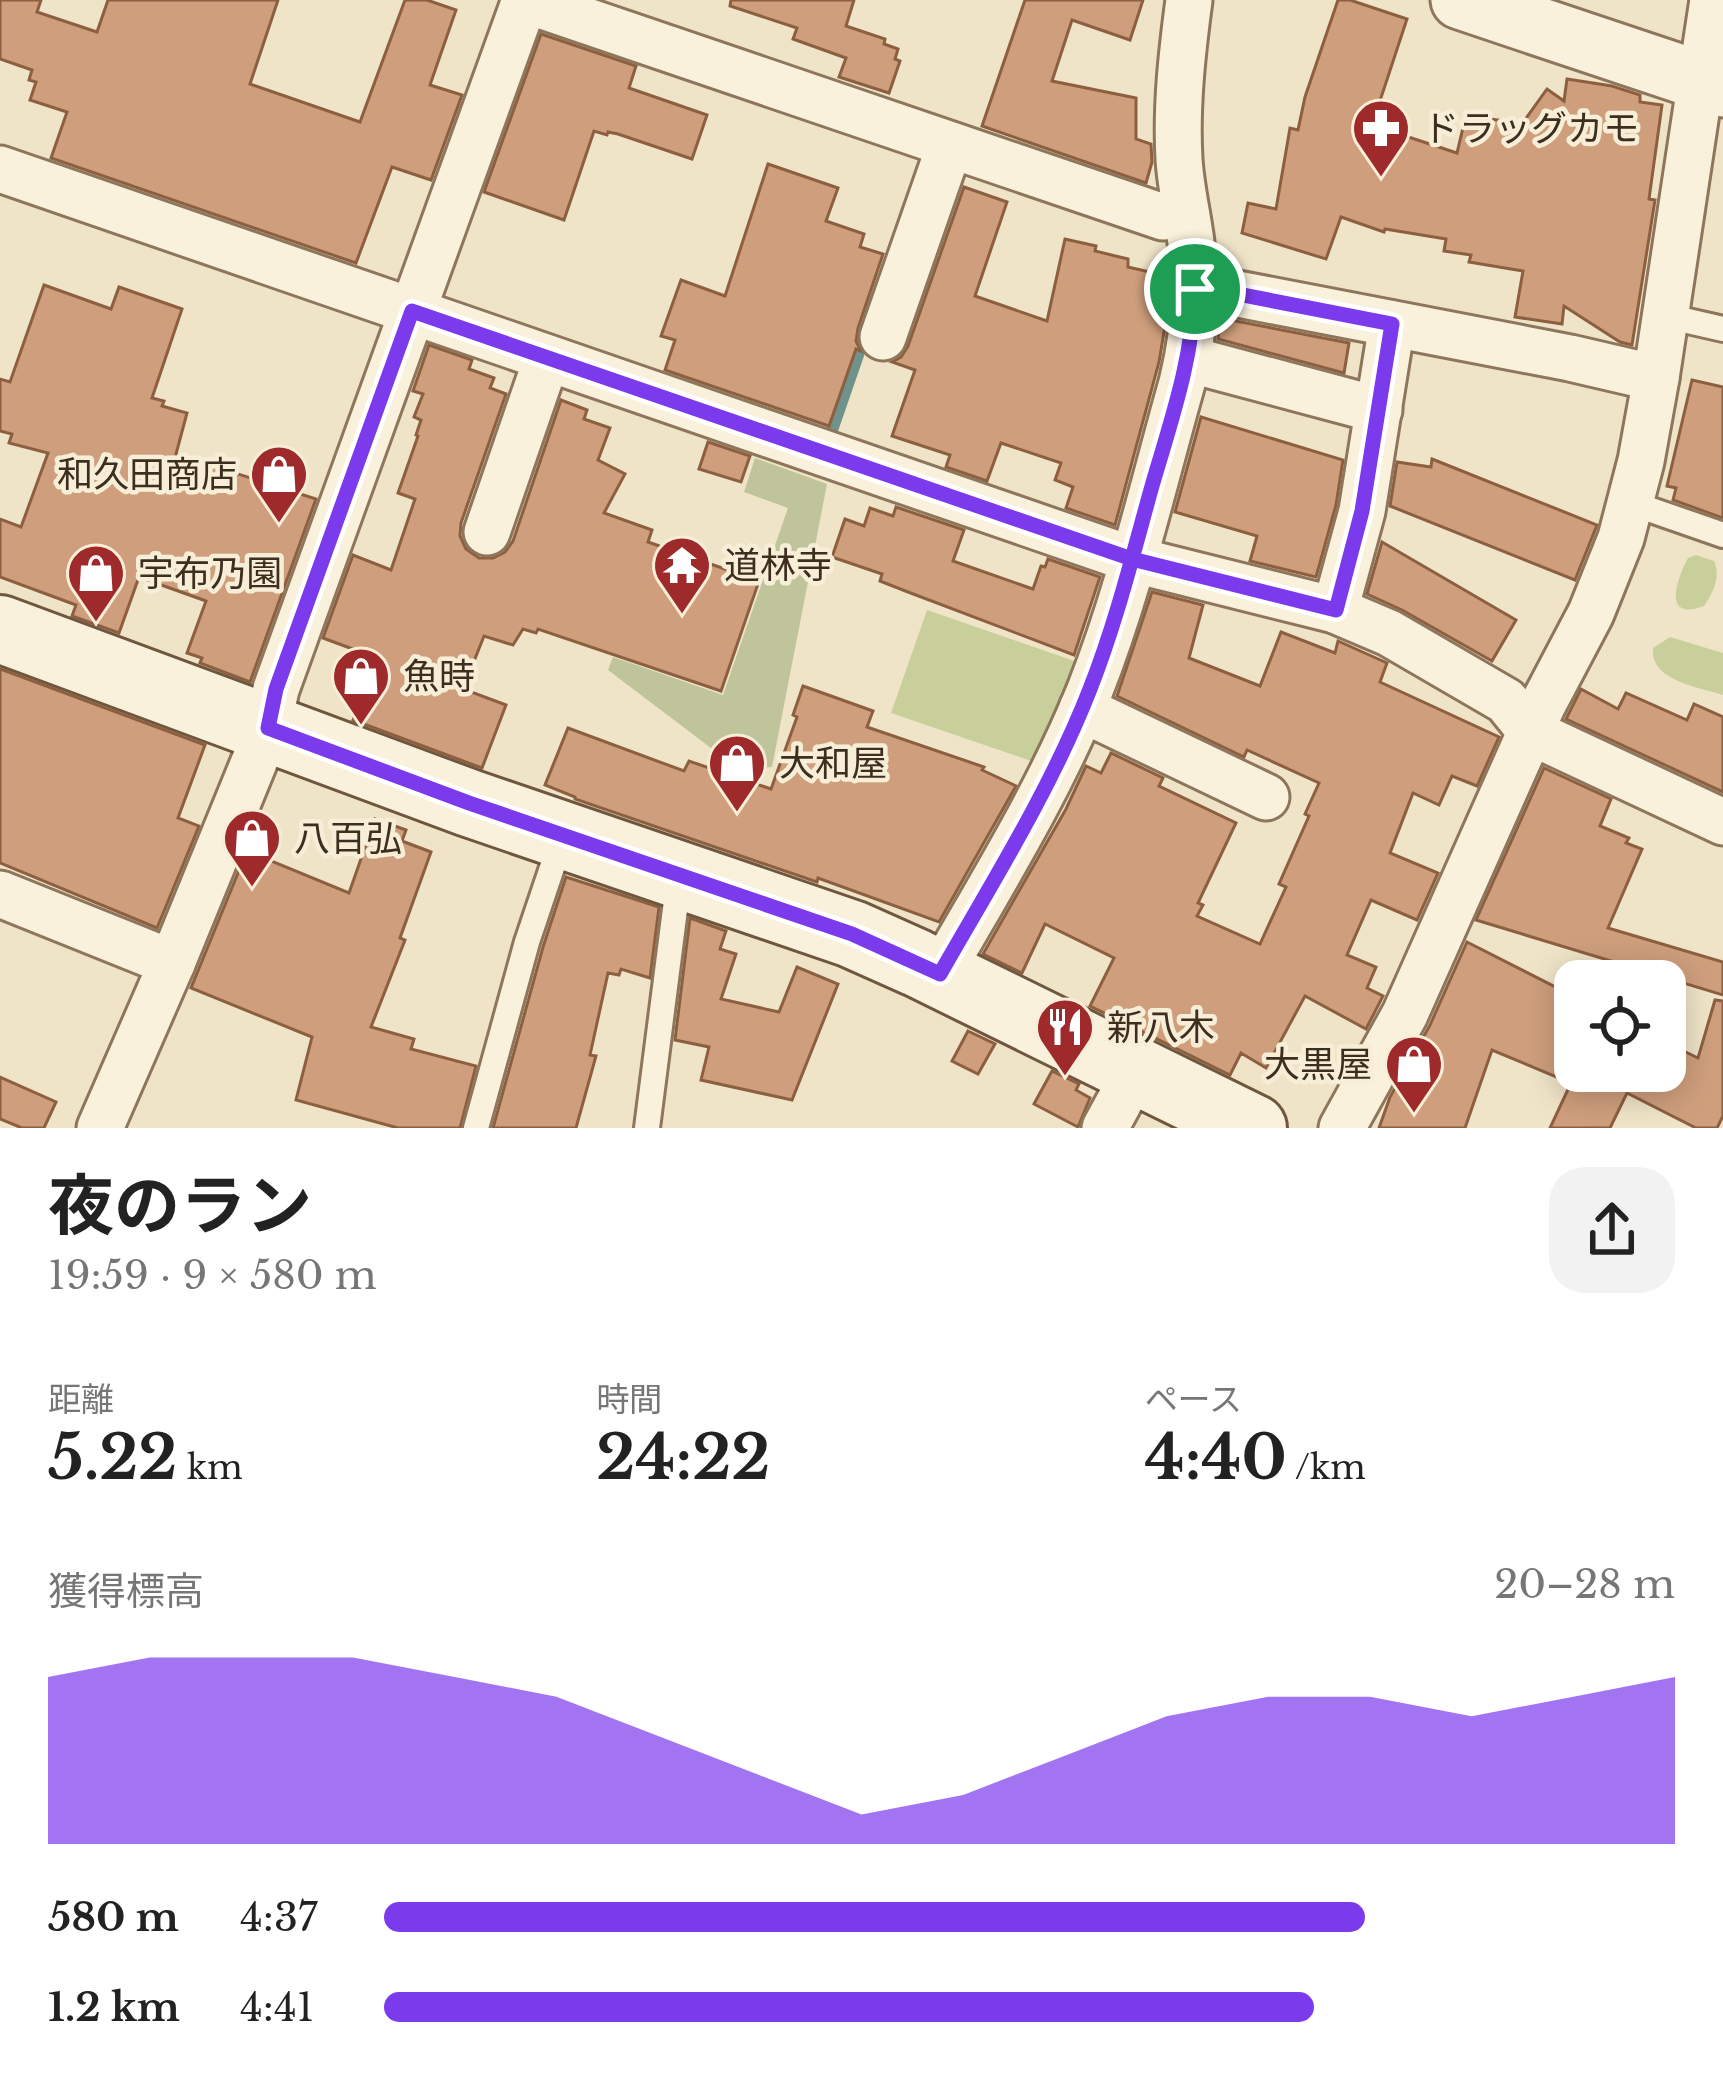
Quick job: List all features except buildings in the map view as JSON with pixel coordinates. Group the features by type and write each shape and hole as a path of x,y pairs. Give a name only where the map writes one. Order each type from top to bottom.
{"main road":[{"path":"0,628 562,836 852,934 1253,1128"}],"street":[{"path":"100,1128 268,728 276,689 525,0 1162,217 1186,213"},
{"path":"940,974 1038,801 1082,710 1132,559 1188,359 1195,289 1178,125 1189,0"},
{"path":"1460,0 1712,84"},
{"path":"1342,1128 1405,1014 1531,732 1599,595 1631,503 1712,84 1713,0"},
{"path":"884,337 950,145"},
{"path":"0,169 1132,559 1336,610 1390,633 1506,700 1531,732 1723,822"},
{"path":"1195,289 1656,378"},
{"path":"1336,610 1362,511 1392,324"},
{"path":"487,532 547,358"},
{"path":"1188,359 1378,410"},
{"path":"1082,710 1266,798"},
{"path":"0,894 172,963"},
{"path":"1106,1128 1136,1071"}],"lane":[{"path":"1666,316 1723,329"},
{"path":"1631,503 1723,535"},
{"path":"476,1128 527,942 562,836"},
{"path":"647,1128 679,876"}],"green space":[{"path":"755,458 827,484 772,767 740,770 608,670 613,657 723,695 788,508 744,492"},
{"path":"1696,555 1714,561 1715,584 1704,606 1682,608 1677,604 1677,587 1688,558"},
{"path":"927,610 1083,664 1040,764 891,713"},
{"path":"1670,637 1723,653 1723,695 1678,681 1659,668 1653,648"}],"waterway":[{"path":"830,436 867,329"}],"place":[{"name":"ドラッグカモ","path":"1381,179"},
{"name":"和久田商店","path":"279,525"},
{"name":"道林寺","path":"682,616"},
{"name":"宇布乃園","path":"96,624"},
{"name":"魚時","path":"361,727"},
{"name":"大和屋","path":"737,814"},
{"name":"八百弘","path":"252,889"},
{"name":"新八木","path":"1065,1078"},
{"name":"大黒屋","path":"1414,1115"}],"route":[{"path":"1195,289 1190,352 1132,559 1091,687 1038,801 940,974 852,934 469,803 268,728 276,689 412,311 1132,559 1336,610 1362,511 1392,324 1195,289"}]}
